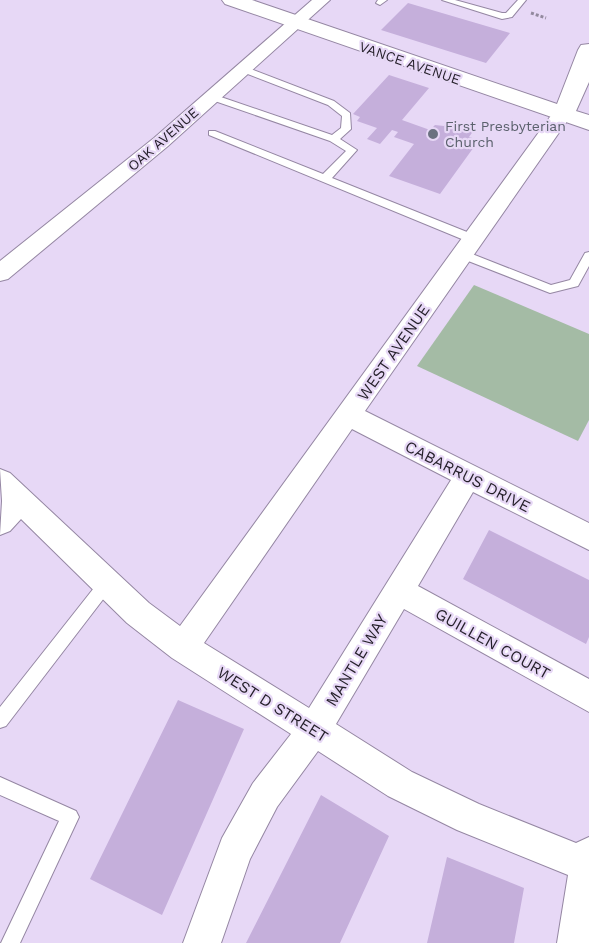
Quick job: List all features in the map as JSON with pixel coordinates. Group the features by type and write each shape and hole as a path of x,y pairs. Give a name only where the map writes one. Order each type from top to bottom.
{"street":[{"name":"VANCE AVENUE","path":"232,0 301,19 574,109 589,123"},
{"name":"VANCE AVENUE","path":"268,0 301,19"},
{"name":"OAK AVENUE","path":"0,273 212,97 322,0"},
{"name":"WEST AVENUE","path":"183,647 468,247 574,109 589,50"},
{"name":"CABARRUS DRIVE","path":"348,415 589,537"},
{"name":"MANTLE WAY","path":"202,943 235,851 251,819 265,795 314,730 468,476"},
{"name":"WEST D STREET","path":"7,501 138,613 183,647 400,784 435,802 588,860"},
{"name":"GUILLEN COURT","path":"397,590 589,696"},
{"path":"576,943 588,860"}],"lane":[{"path":"446,0 502,16 510,15 523,0"},
{"path":"243,69 331,103 347,115 346,129 333,139"},
{"path":"212,97 333,139 352,150 325,179"},
{"path":"212,133 325,179 550,289 574,283 589,256"},
{"path":"0,720 106,584"},
{"path":"0,786 70,817 10,943"}],"path":[{"path":"531,13 546,18"}],"green space":[{"path":"474,285 589,334 589,420 578,441 417,366"}],"building":[{"path":"408,3 510,33 486,63 381,30"},
{"name":"First Presbyterian Church","path":"389,75 429,88 402,120 430,130 435,125 444,126 447,122 474,130 469,137 479,140 440,194 389,176 414,144 394,137 398,132 392,130 380,144 367,139 377,128 357,121 360,117 353,114"},
{"path":"489,530 589,580 589,637 586,644 463,579"},
{"path":"178,700 244,729 162,915 90,879"},
{"path":"321,795 389,836 340,943 246,943"},
{"path":"447,857 524,888 514,943 427,943"}],"place":[{"name":"First Presbyterian Church","path":"433,134"}]}
